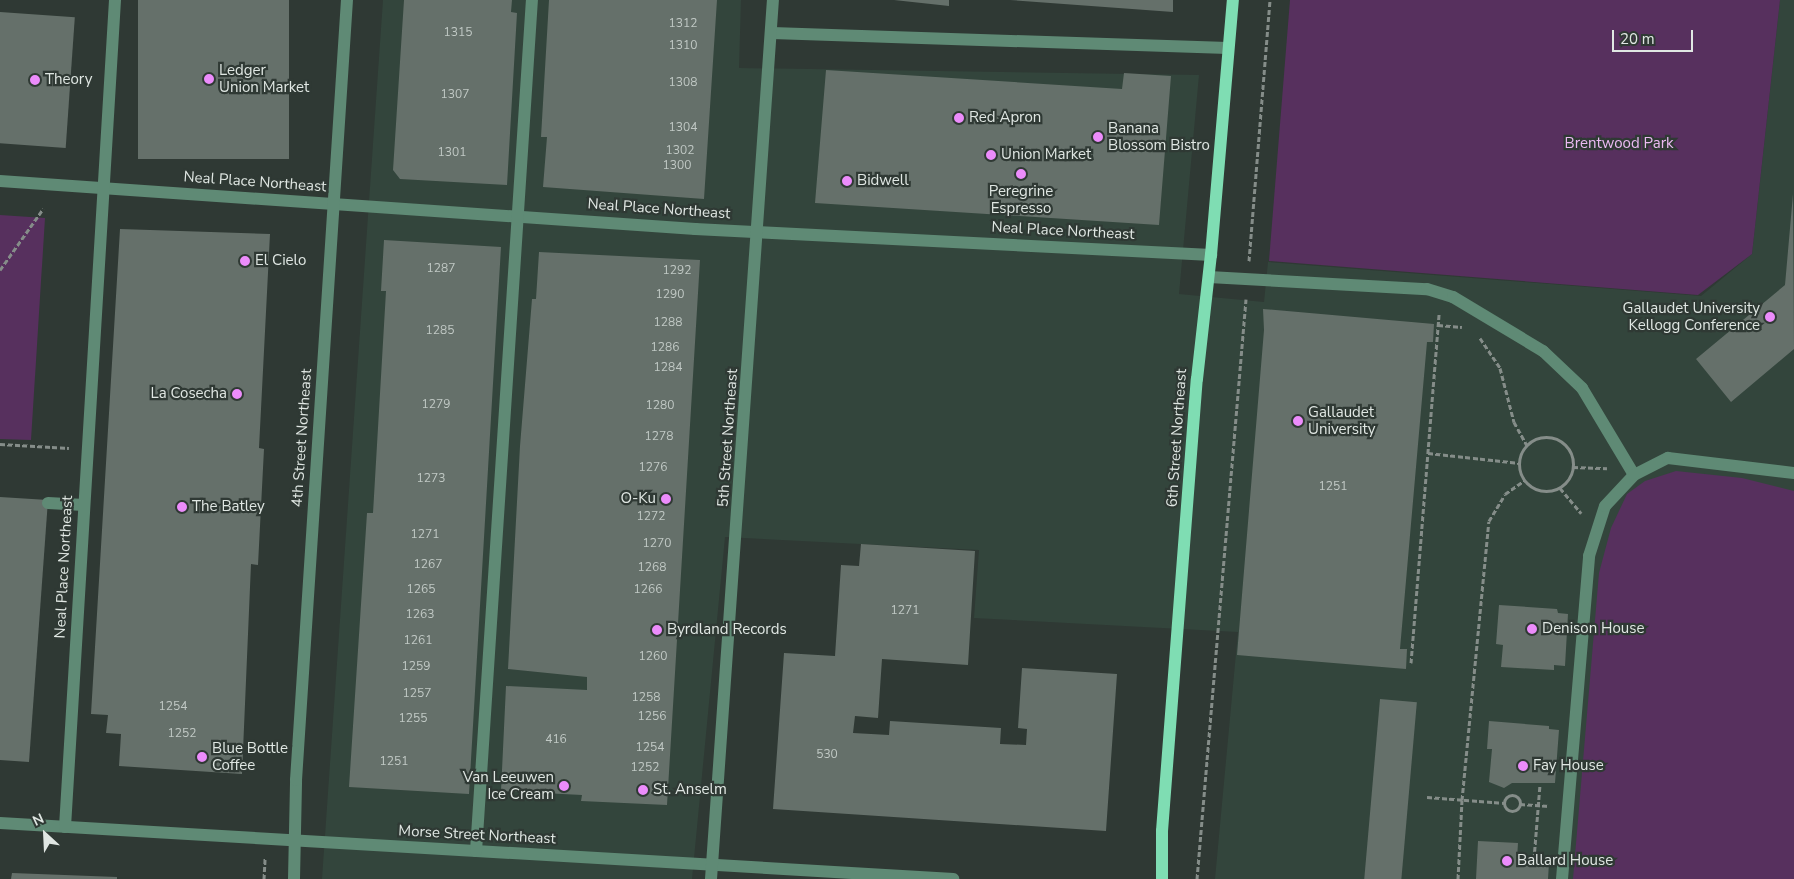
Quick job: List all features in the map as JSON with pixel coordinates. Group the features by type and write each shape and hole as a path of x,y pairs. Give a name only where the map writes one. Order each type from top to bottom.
{"main road":[{"name":"6th Street Northeast","path":"1162,879 1162,821 1197,380 1209,277 1233,0"}],"street":[{"name":"Neal Place Northeast","path":"65,827 115,0"},
{"name":"4th Street Northeast","path":"294,879 333,203 347,0"},
{"path":"476,851 532,0"},
{"name":"5th Street Northeast","path":"711,879 759,232 773,0"},
{"path":"772,33 1228,48"},
{"name":"Neal Place Northeast","path":"0,181 759,232 1211,255"},
{"path":"1209,277 1427,290 1440,293 1476,309 1543,351 1582,388 1634,475"},
{"path":"1562,879 1589,556 1605,506 1634,475 1668,458 1794,473"},
{"path":"48,503 84,505"},
{"name":"Morse Street Northeast","path":"0,823 953,879"}],"path":[{"path":"1255,195 1270,0"},
{"path":"0,270 43,209"},
{"path":"1411,663 1440,293"},
{"path":"1438,325 1466,328"},
{"path":"1478,335 1500,368 1514,422 1527,445"},
{"path":"1197,879 1242,345"},
{"path":"1538,438 1559,440 1567,447 1573,467 1572,474 1560,488 1544,491 1534,488 1525,480 1519,464 1527,445 1538,438"},
{"path":"0,444 87,448"},
{"path":"1428,453 1519,464"},
{"path":"1573,467 1607,468"},
{"path":"1458,879 1462,800 1489,521 1505,494 1525,480"},
{"path":"1560,488 1580,513"},
{"path":"1534,859 1540,785"},
{"path":"1427,797 1505,803 1513,795 1520,804"},
{"path":"1505,803 1506,808 1513,811 1520,804 1538,805"}],"shaded area":[{"path":"383,0 741,0 739,68 1199,75 1179,294 1264,302 1268,262 1701,296 1752,254 1780,0 1794,0 1794,879 1215,879 1238,632 974,618 979,550 725,537 692,879 322,879"}],"green space":[{"name":"Brentwood Park","path":"1290,0 1780,0 1752,254 1698,295 1269,261"},
{"path":"0,215 45,218 31,440 0,439"},
{"path":"1676,471 1742,478 1794,491 1794,879 1573,879 1599,573 1611,528 1627,494 1645,481"}],"building":[{"name":"Ledger Union Market","path":"138,0 289,0 289,159 138,159"},
{"path":"404,0 512,0 511,12 517,13 507,185 400,179 393,170"},
{"path":"549,0 717,0 704,199 543,187 547,137 541,137"},
{"path":"894,0 949,0 949,6"},
{"path":"1010,0 1173,0 1173,12"},
{"name":"Theory","path":"0,12 75,17 66,148 0,143"},
{"name":"Union Market","path":"826,70 1122,89 1124,73 1171,76 1159,225 815,203"},
{"name":"Gallaudet University Kellogg Conference","path":"1793,194 1794,349 1731,402 1696,359 1785,285"},
{"name":"The Batley","path":"120,229 270,234 259,448 264,449 258,565 251,564 242,774 119,766 121,734 106,733 108,715 91,714"},
{"path":"384,240 501,247 469,794 349,787 367,513 373,513 386,291 381,291"},
{"path":"539,252 700,260 667,805 581,801 582,795 501,791 506,686 587,690 587,677 508,669 520,446 532,299 536,299"},
{"path":"1263,309 1434,324 1433,342 1427,342 1400,649 1407,649 1406,669 1237,655 1264,330"},
{"path":"0,497 48,500 29,762 0,760"},
{"path":"861,544 975,551 968,665 882,659 878,718 855,716 853,733 889,735 890,721 1001,728 1000,744 1026,745 1027,729 1018,728 1022,668 1117,674 1106,831 773,809 784,653 835,656 841,565 859,566"},
{"name":"Denison House","path":"1499,605 1557,609 1558,613 1568,614 1565,666 1554,665 1554,670 1501,667 1503,645 1496,644"},
{"path":"1380,699 1417,702 1401,879 1364,879"},
{"name":"Fay House","path":"1489,721 1549,726 1549,729 1559,730 1555,783 1512,783 1504,788 1489,782 1492,749 1487,749"},
{"name":"Ballard House","path":"1478,841 1518,843 1517,859 1549,863 1548,879 1476,879"},
{"path":"12,873 117,877 117,879 11,879"}],"place":[{"name":"Ledger Union Market","path":"209,79"},
{"name":"Theory","path":"35,80"},
{"name":"Red Apron","path":"959,118"},
{"name":"Banana Blossom Bistro","path":"1098,137"},
{"name":"Union Market","path":"991,155"},
{"name":"Peregrine Espresso","path":"1021,174"},
{"name":"Bidwell","path":"847,181"},
{"name":"El Cielo","path":"245,261"},
{"name":"Gallaudet University Kellogg Conference","path":"1770,317"},
{"name":"La Cosecha","path":"237,394"},
{"name":"Gallaudet University","path":"1298,421"},
{"name":"O-Ku","path":"666,499"},
{"name":"The Batley","path":"182,507"},
{"name":"Denison House","path":"1532,629"},
{"name":"Byrdland Records","path":"657,630"},
{"name":"Blue Bottle Coffee","path":"202,757"},
{"name":"Fay House","path":"1523,766"},
{"name":"Van Leeuwen Ice Cream","path":"564,786"},
{"name":"St. Anselm","path":"643,790"},
{"name":"Ballard House","path":"1507,861"}]}
